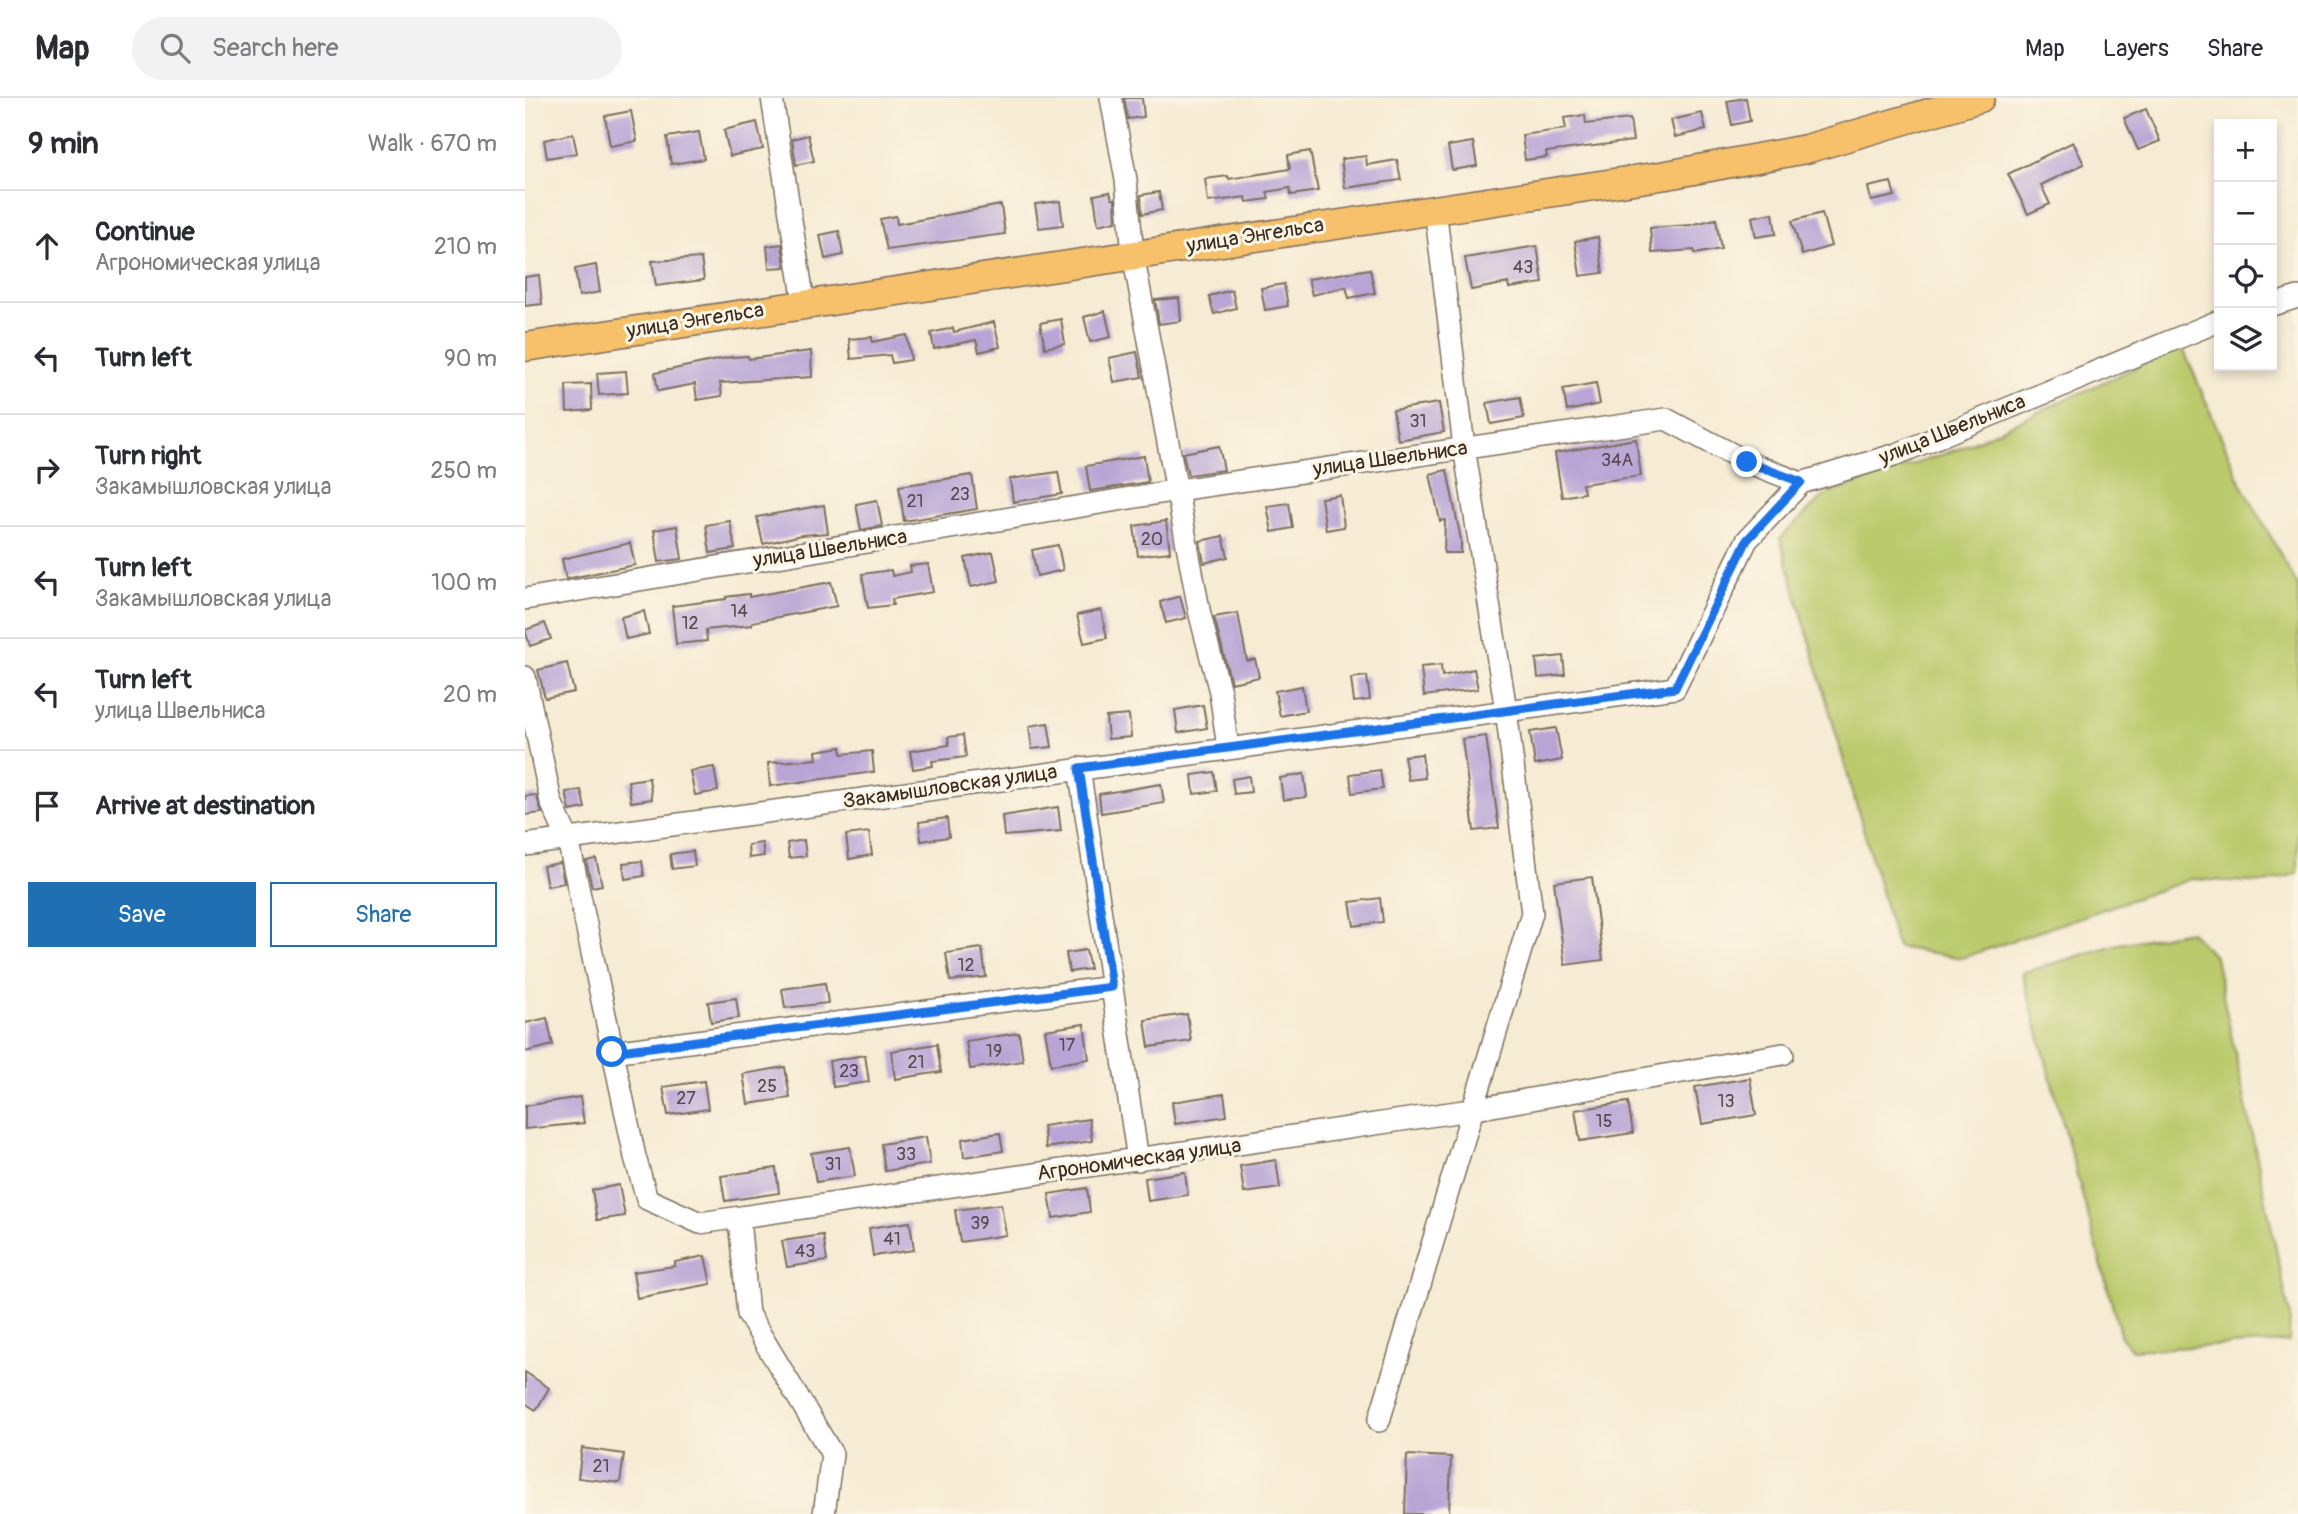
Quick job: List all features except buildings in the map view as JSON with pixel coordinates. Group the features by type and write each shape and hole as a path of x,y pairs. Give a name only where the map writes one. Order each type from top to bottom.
{"main road":[{"name":"улица Энгельса","path":"525,347 1667,175 1806,149 1980,98"}],"street":[{"path":"772,98 804,303"},
{"path":"1111,98 1126,180 1133,254 1200,615 1220,692 1228,748"},
{"path":"1379,1421 1532,913 1506,710 1464,447 1435,208"},
{"path":"2277,303 2298,297"},
{"name":"улица Швельниса","path":"525,599 1178,490 1666,419 1747,462 1801,482 1897,454 2214,323"},
{"name":"Закамышловская улица","path":"525,845 1675,688 1747,540 1801,482"},
{"name":"Агрономическая улица","path":"525,677 551,803 568,839 612,1052 647,1199 700,1223 1471,1110 1783,1054"},
{"path":"1079,768 1138,1160"},
{"path":"612,1052 1112,987"},
{"path":"739,1219 748,1314 832,1454 824,1514"}],"green space":[{"path":"2182,346 2240,481 2298,586 2298,873 2266,883 2191,879 1962,958 1897,947 1780,538 1825,495 1958,449"},
{"path":"2190,931 2215,957 2290,1316 2289,1342 2132,1350 2121,1337 2022,973 2118,944"}],"route":[{"path":"612,1052 1112,987 1079,768 1675,688 1747,540 1801,482 1747,462"}]}
